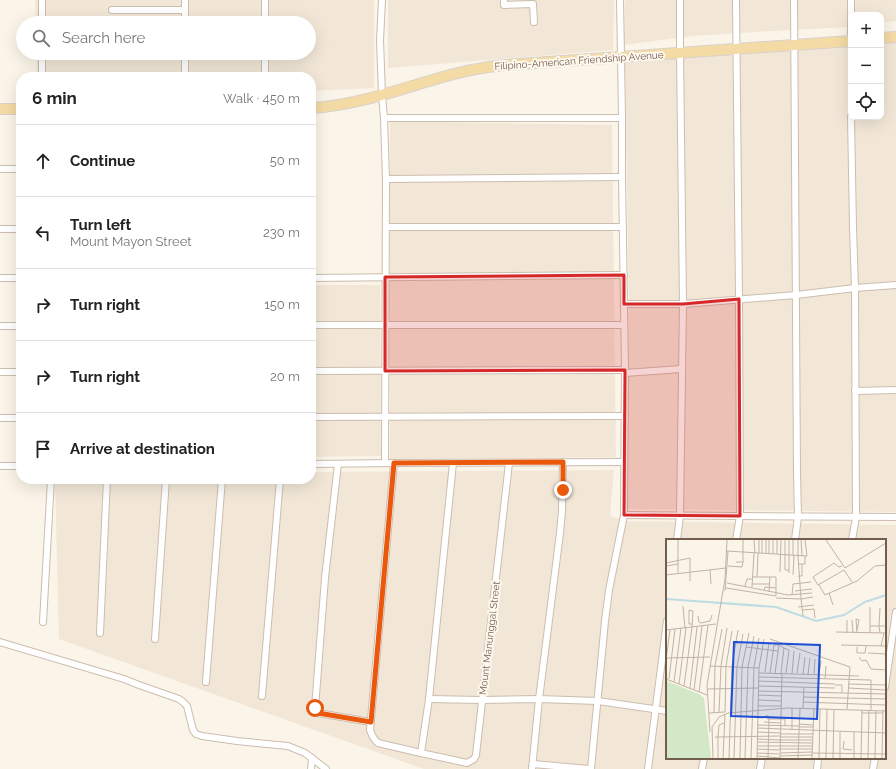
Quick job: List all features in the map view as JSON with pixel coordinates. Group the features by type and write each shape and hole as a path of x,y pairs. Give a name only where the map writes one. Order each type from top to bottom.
{"main road":[{"path":"884,38 896,37"},
{"name":"Filipino-American Friendship Avenue","path":"316,108 343,105 450,75 487,67 620,56 848,41"},
{"path":"0,109 16,109"}],"street":[{"path":"42,0 42,16"},
{"path":"185,0 185,16"},
{"path":"265,0 265,16"},
{"path":"382,0 380,40 386,179 385,463"},
{"path":"504,0 504,5 532,4 534,22"},
{"path":"563,462 560,533 532,766 590,769 609,590 624,515 625,371 620,0"},
{"path":"677,539 680,516 683,304 680,0"},
{"path":"736,0 740,516 736,539"},
{"path":"794,0 798,517 795,539"},
{"path":"851,0 851,12"},
{"path":"112,10 185,10"},
{"path":"42,60 42,72"},
{"path":"185,60 185,72"},
{"path":"265,60 265,72"},
{"path":"384,118 622,118"},
{"path":"851,120 855,288 856,517 852,539"},
{"path":"0,169 16,169"},
{"path":"386,179 622,178"},
{"path":"386,226 623,227"},
{"path":"0,229 16,229"},
{"path":"316,278 624,275"},
{"path":"0,278 16,278"},
{"path":"624,304 683,304 796,295 855,288 896,286"},
{"path":"316,325 624,325"},
{"path":"0,326 16,326"},
{"path":"316,371 625,371 681,369"},
{"path":"0,372 16,372"},
{"path":"855,391 896,390"},
{"path":"316,417 625,416"},
{"path":"0,418 16,418"},
{"name":"Mount Manunggal Street","path":"421,753 467,763 474,759 476,755 481,700 510,462"},
{"path":"316,464 624,462"},
{"path":"394,463 370,730 378,743 421,753 429,699 453,463"},
{"path":"338,464 325,578 315,708 318,713 371,722"},
{"path":"0,466 16,466"},
{"path":"43,622 51,484"},
{"path":"100,633 107,484"},
{"path":"154,639 166,484"},
{"path":"206,682 222,484"},
{"path":"262,696 280,484"},
{"path":"624,515 896,517"},
{"path":"886,680 896,612"},
{"path":"648,769 666,629"},
{"path":"0,642 114,676 179,699 187,706 193,730 202,736 288,746 305,753 326,769"},
{"path":"429,699 539,699 598,701 666,711"},
{"path":"311,769 312,758"},
{"path":"702,769 704,759"},
{"path":"760,769 762,759"},
{"path":"817,769 818,759"},
{"path":"873,769 875,759"}],"highlighted area":[{"path":"624,275 624,304 683,304 739,299 740,516 624,515 625,370 385,371 385,277"}],"shaded area":[{"path":"35,0 374,0 374,88 316,91 316,72 37,72 36,60 316,60 316,16 36,16"},
{"path":"388,0 614,0 613,50 388,68"},
{"path":"625,0 896,0 896,21 884,23 884,12 848,12 848,27 692,36 624,45"},
{"path":"896,42 896,512 626,509 629,316 625,62 848,46 848,120 884,120 884,44"},
{"path":"390,121 612,125 616,457 390,459"},
{"path":"316,285 380,285 381,456 316,457"},
{"path":"614,470 610,516 626,521 896,525 896,769 424,769 59,639 55,484 316,484 316,472"}],"route":[{"path":"315,708 318,713 371,722 394,463 563,462 563,490"}]}
